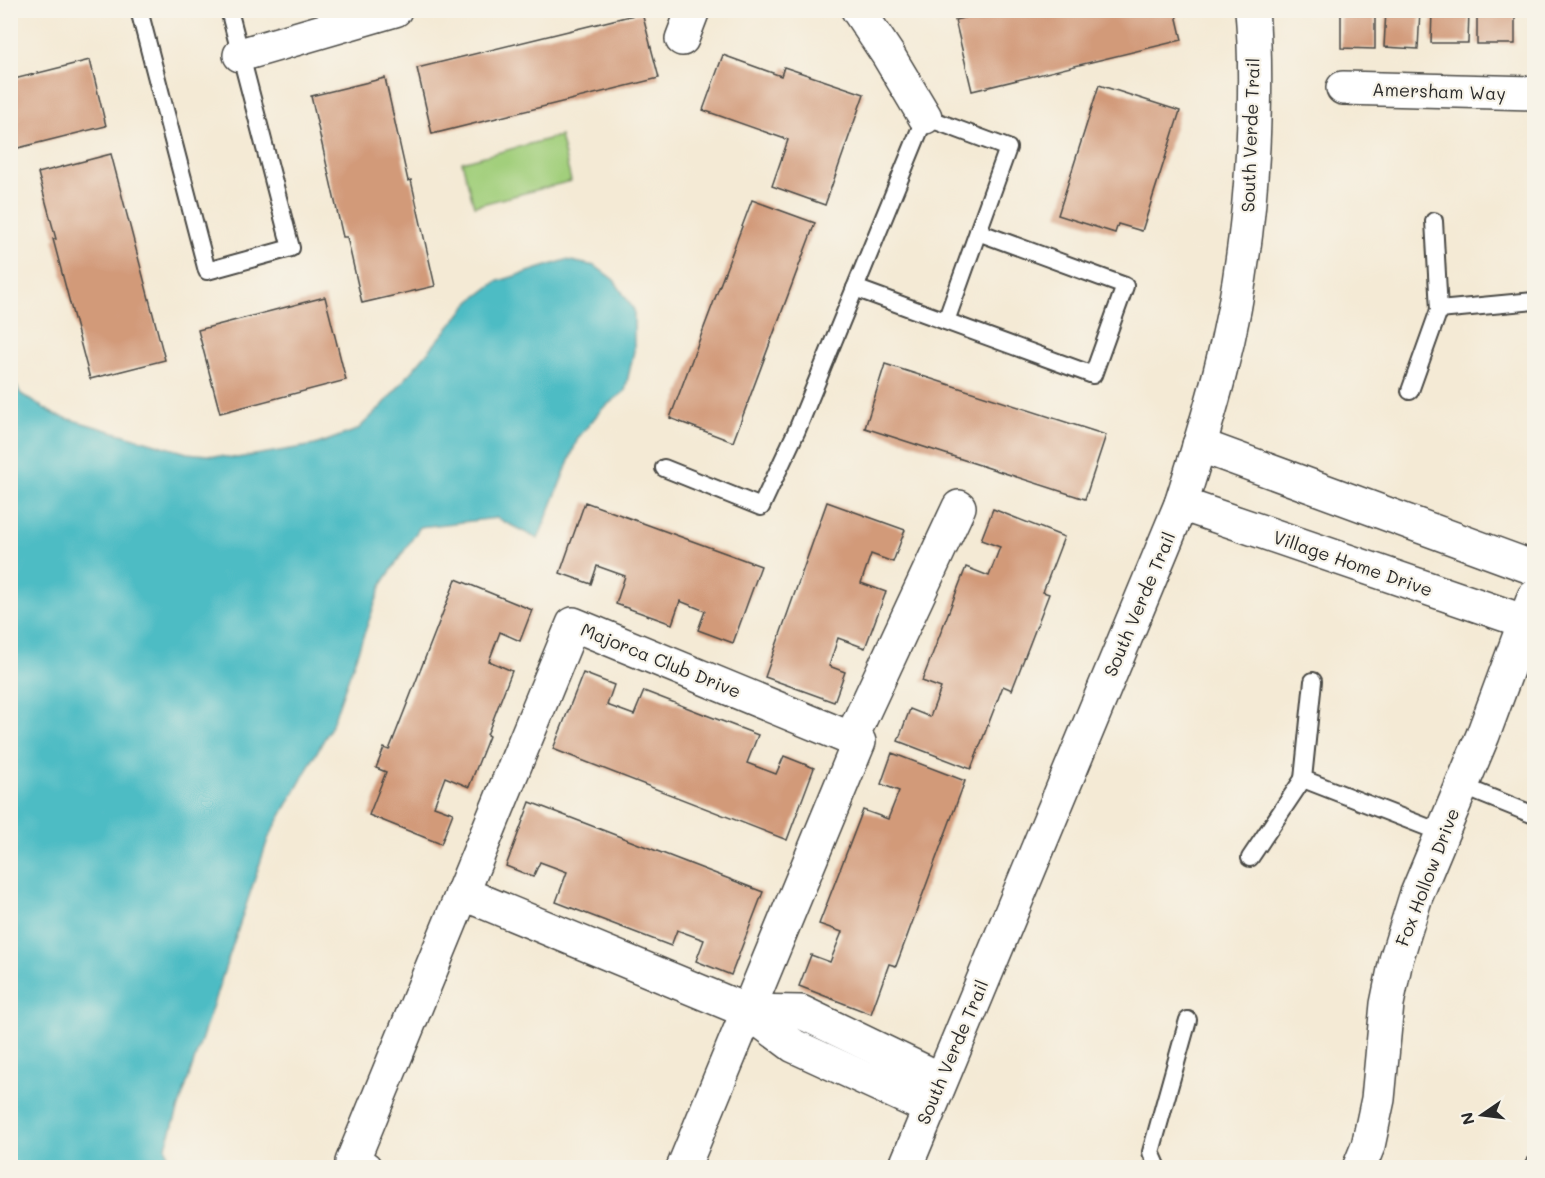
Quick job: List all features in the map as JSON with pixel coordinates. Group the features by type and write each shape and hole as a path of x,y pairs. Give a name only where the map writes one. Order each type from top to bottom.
{"street":[{"path":"240,55 395,10"},
{"path":"858,10 925,117"},
{"name":"South Verde Trail","path":"904,1167 1181,504 1199,445 1222,367 1237,292 1250,195 1255,108 1252,10"},
{"name":"Amersham Way","path":"1343,88 1534,93"},
{"path":"1199,445 1534,568"},
{"name":"Village Home Drive","path":"1181,504 1530,609"},
{"path":"683,1167 859,742 851,739 959,507"},
{"name":"Fox Hollow Drive","path":"1359,1167 1368,1146 1378,1099 1387,1004 1396,960 1416,896 1483,735 1530,609"},
{"name":"Majorca Club Drive","path":"365,1167 352,1162 573,624 851,739"},
{"path":"462,893 747,1011 794,1046 934,1093"}],"lane":[{"path":"139,10 207,271 291,249 229,10"},
{"path":"664,468 761,507 797,430 925,117 1008,148 946,321"},
{"path":"1410,391 1439,310 1434,221"},
{"path":"855,288 1093,375 1125,286 978,232"},
{"path":"1439,310 1534,301"},
{"path":"1250,858 1303,779 1313,681"},
{"path":"1303,779 1442,833"},
{"path":"1462,786 1534,815"},
{"path":"1158,1167 1151,1152 1188,1020"}],"green space":[{"path":"560,136 571,181 474,206 462,162"}],"water":[{"path":"566,260 595,266 614,280 634,310 634,351 625,391 602,409 578,438 538,539 497,518 420,527 382,584 331,727 268,839 166,1146 168,1160 187,1165 209,1161 231,1167 11,1167 11,376 21,394 55,415 187,453 237,458 315,445 357,430 383,405 471,301 496,282"}],"building":[{"path":"996,10 1175,10 1182,40 972,91 955,20"},
{"path":"1341,10 1375,10 1375,49 1341,48"},
{"path":"1386,10 1420,10 1418,49 1384,47"},
{"path":"1432,10 1469,10 1468,43 1431,43"},
{"path":"1477,10 1515,10 1515,44 1477,44"},
{"path":"642,13 659,78 432,134 417,68"},
{"path":"723,55 781,76 784,67 864,94 825,205 772,186 788,140 703,110"},
{"path":"90,60 106,126 10,150 10,80"},
{"path":"385,78 435,286 362,303 347,237 343,237 311,96"},
{"path":"1099,85 1180,111 1142,231 1118,224 1115,233 1058,215"},
{"path":"111,154 165,360 90,379 38,173"},
{"path":"752,200 815,223 733,442 670,418"},
{"path":"325,297 346,380 220,413 198,330"},
{"path":"885,364 1106,435 1085,499 865,428"},
{"path":"585,502 761,566 733,643 698,630 705,611 680,601 672,624 616,604 625,576 597,566 591,584 560,573"},
{"path":"827,502 905,530 893,562 871,554 861,583 886,592 865,648 838,638 829,666 845,672 834,702 765,677"},
{"path":"993,509 1064,537 1043,592 1049,594 1012,690 1003,686 971,769 898,741 910,709 930,717 941,688 922,681 966,567 989,576 1000,547 981,540"},
{"path":"456,579 532,610 520,641 500,632 489,661 512,671 469,787 445,777 434,806 453,813 441,844 369,815 386,772 376,768 384,748 389,750"},
{"path":"583,673 614,685 607,705 634,715 644,691 758,735 747,763 776,774 784,756 814,768 787,840 553,749"},
{"path":"892,753 965,781 896,966 889,964 871,1014 799,986 811,955 830,962 842,932 819,924 863,810 888,819 899,791 881,784"},
{"path":"530,802 763,892 731,975 696,961 704,940 677,930 671,946 556,902 567,872 540,862 533,877 506,866"}]}
